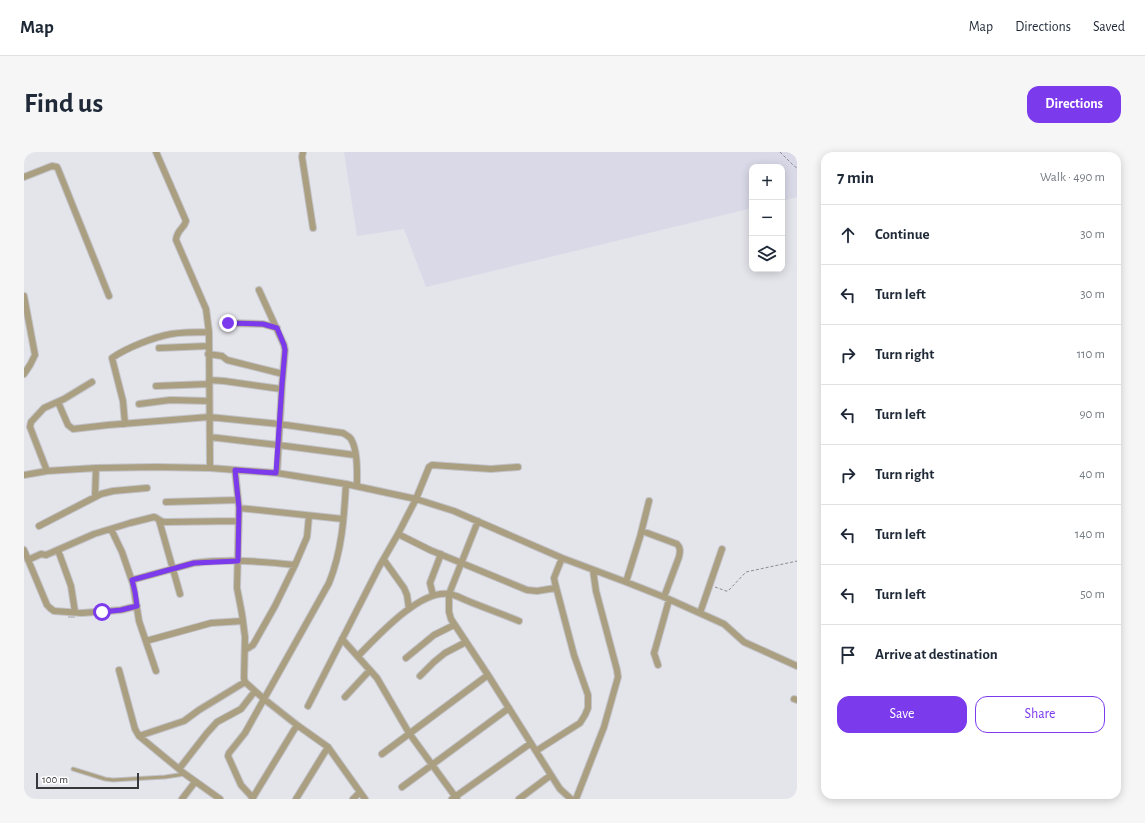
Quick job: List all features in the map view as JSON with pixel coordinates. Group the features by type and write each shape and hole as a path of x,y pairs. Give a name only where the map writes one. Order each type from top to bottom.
{"street":[{"path":"156,152 186,221 178,231 176,240 206,309 209,332 210,468"},
{"path":"303,152 302,157 312,228"},
{"path":"24,176 52,166 55,166 58,169 109,296"},
{"path":"259,290 277,328 285,350 276,473"},
{"path":"24,296 35,354 24,374"},
{"path":"228,323 263,324 277,328"},
{"path":"125,424 123,401 112,358 133,347 159,337 172,334 209,332"},
{"path":"159,348 208,346"},
{"path":"208,354 222,356 227,360 283,374"},
{"path":"47,471 30,427 32,422 44,408 64,399 92,382"},
{"path":"156,386 231,382 281,389"},
{"path":"139,404 170,400 209,401"},
{"path":"58,402 68,425 73,429 209,417 279,424 343,433 350,438 357,462 357,486"},
{"path":"210,437 355,455"},
{"path":"308,706 416,499 430,466 492,470 518,467"},
{"path":"95,497 96,468"},
{"path":"24,474 96,468 210,468 276,473 357,486 416,499 454,511 562,558 626,582 700,613 724,624 744,642 797,666"},
{"path":"235,470 239,508 237,588 245,637 245,682 254,691 297,725 328,747 365,799"},
{"path":"297,725 255,798 241,785 228,756 245,733 329,583 338,556 344,519 346,484"},
{"path":"39,526 95,497 113,491 147,488"},
{"path":"166,502 238,500"},
{"path":"626,582 642,531 649,501"},
{"path":"239,508 344,519"},
{"path":"245,650 254,642 275,606 295,565 307,537 309,516"},
{"path":"28,560 41,554 46,555 94,534 154,517 165,522 238,521"},
{"path":"159,520 180,594"},
{"path":"478,521 449,594 449,612 454,625 488,675 560,789 570,799"},
{"path":"111,529 122,552 132,580 140,625 156,671"},
{"path":"642,531 677,544 680,551 666,599 654,653 658,665"},
{"path":"398,534 424,547 527,590 538,591 556,588"},
{"path":"700,613 722,549"},
{"path":"24,550 48,607 54,611 75,612 121,610 137,606"},
{"path":"58,550 71,586 75,612"},
{"path":"433,595 430,583 441,554"},
{"path":"536,751 580,723 586,715 588,708 588,695 574,655 554,578 562,558"},
{"path":"384,560 404,588 407,595 409,609"},
{"path":"132,580 202,562 272,562 295,565"},
{"path":"576,799 604,727 618,677 596,591 593,570"},
{"path":"358,656 381,633 409,609 422,600 433,595 449,594 519,621"},
{"path":"146,641 211,623 243,621"},
{"path":"406,658 434,635 454,625"},
{"path":"342,639 377,678 408,733 432,764 455,798 531,743"},
{"path":"420,676 445,653 466,642"},
{"path":"118,670 135,729 139,736 195,782 219,799"},
{"path":"346,697 370,670"},
{"path":"382,754 408,733 488,675"},
{"path":"139,736 184,721 245,682"},
{"path":"179,768 217,722 241,709 254,691"},
{"path":"402,787 509,708"},
{"path":"296,799 328,747"},
{"path":"519,799 551,775"},
{"path":"182,799 195,782"},
{"path":"353,799 360,792"}],"lane":[{"path":"73,769 113,780 165,777 185,774"}],"path":[{"path":"780,152 792,165 797,168"},
{"path":"709,585 728,591 746,572 797,560"}],"shaded area":[{"path":"344,152 797,152 797,197 785,200 785,164 749,164 749,209 426,287 404,229 357,236"}],"building":[{"path":"68,614 74,614 75,618 68,618"}],"route":[{"path":"102,612 128,609 137,606 132,580 194,563 238,561 239,508 235,470 276,473 285,350 277,328 263,324 228,323"}]}
